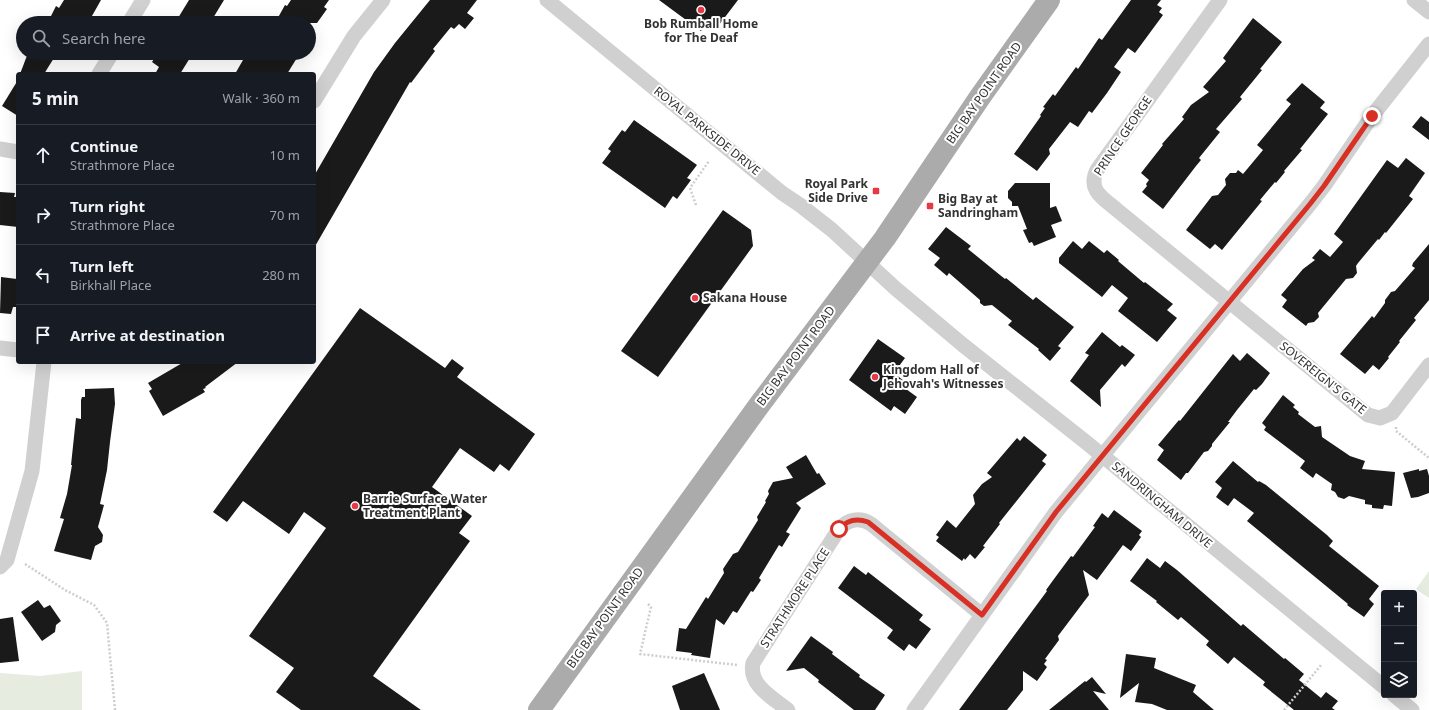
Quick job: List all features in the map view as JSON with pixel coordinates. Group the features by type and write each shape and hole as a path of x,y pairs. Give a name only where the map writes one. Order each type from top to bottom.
{"main road":[{"name":"BIG BAY POINT ROAD","path":"539,710 760,404 867,262 1049,0"}],"street":[{"path":"133,16 143,0"},
{"path":"316,98 354,36 383,0"},
{"name":"ROYAL PARKSIDE DRIVE","path":"547,0 782,193 832,230 867,262"},
{"name":"PRINCE GEORGE","path":"1220,0 1098,169 1094,176 1094,181 1098,194 1230,302"},
{"path":"1414,0 1429,12"},
{"path":"914,710 1056,512 1324,186 1372,116 1429,44"},
{"path":"100,72 108,60"},
{"path":"0,150 16,152"},
{"name":"SANDRINGHAM DRIVE","path":"867,262 895,288 963,345 1007,378 1102,455 1381,685"},
{"name":"SOVEREIGN'S GATE","path":"1230,302 1366,414 1380,418 1388,416 1395,411"},
{"path":"0,348 16,350"},
{"path":"0,567 7,560 32,471 44,364"},
{"path":"1395,411 1429,365"},
{"name":"STRATHMORE PLACE","path":"788,710 755,682 752,673 753,663 839,529 847,522 859,520 871,524 982,615"},
{"path":"1398,698 1412,710"}],"path":[{"path":"696,205 690,188 709,161"},
{"path":"1395,411 1396,431 1429,458"},
{"path":"25,564 65,590 94,605 107,622 115,710"},
{"path":"648,604 650,607 640,654 737,665"},
{"path":"1284,710 1322,664"}],"shaded area":[{"path":"1429,571 1429,598 1416,589"},
{"path":"82,671 82,710 0,710 0,673 40,676"}],"building":[{"path":"64,0 101,0 92,16 51,16 56,6 59,8"},
{"path":"189,0 224,0 214,16 179,16"},
{"path":"291,0 329,0 324,7 327,9 317,23 316,16 279,16 285,5 287,6"},
{"path":"430,0 477,0 467,13 474,18 465,29 459,24 454,29 451,27 433,49 435,51 411,83 410,82 316,245 316,173 374,72 395,43"},
{"name":"Bob Rumball Home for The Deaf","path":"659,0 738,0 719,25 710,19 701,31"},
{"path":"1131,0 1161,0 1157,5 1162,8 1159,12 1163,15 1135,53 1128,48 1114,67 1121,72 1107,93 1092,113 1089,111 1078,127 1070,122 1049,149 1050,154 1037,171 1014,154 1041,116 1040,115 1045,108 1043,107 1053,94 1055,96 1076,67 1078,69 1099,38 1102,40"},
{"path":"1253,18 1282,42 1240,97 1242,99 1216,129 1220,132 1199,158 1201,160 1163,209 1142,192 1147,186 1146,184 1149,180 1141,173 1163,145 1162,144 1184,119 1182,117 1191,105 1209,92 1203,87 1226,61 1223,58"},
{"path":"25,60 53,60 45,72 21,72"},
{"path":"153,60 189,60 181,72 156,72 159,67 152,62"},
{"path":"243,60 296,60 288,72 236,72"},
{"path":"16,83 16,115 2,106"},
{"path":"1302,83 1325,102 1320,108 1328,114 1300,149 1302,150 1284,171 1285,172 1260,200 1262,201 1222,250 1215,244 1210,249 1186,230 1212,196 1218,195 1226,185 1225,179 1230,173 1236,173 1238,170 1243,174 1263,150 1257,145 1291,104 1286,100"},
{"path":"1421,116 1429,122 1429,140 1412,127"},
{"path":"634,120 697,165 687,178 691,180 677,199 673,196 665,208 602,163 611,151 608,149 622,130 625,132"},
{"path":"1406,158 1425,173 1409,196 1413,199 1386,233 1385,232 1379,240 1378,239 1358,263 1356,266 1357,273 1353,278 1346,279 1318,313 1319,317 1314,322 1308,323 1306,326 1282,307 1287,300 1281,295 1303,269 1315,260 1312,258 1320,249 1330,257 1343,242 1334,234 1387,160 1398,168"},
{"path":"1015,183 1050,183 1050,208 1056,206 1062,221 1051,225 1056,237 1034,246 1032,242 1029,243 1023,230 1027,229 1018,206 1012,206 1012,202 1008,198 1008,191"},
{"path":"0,192 15,193 16,227 0,225"},
{"path":"723,210 751,230 753,246 658,377 621,351"},
{"path":"946,227 971,246 968,249 1005,279 1006,278 1033,300 1036,297 1074,327 1058,346 1061,348 1050,361 1038,350 1039,349 1008,325 1012,321 992,305 984,306 980,303 980,300 949,273 947,276 934,265 940,258 928,249"},
{"path":"1073,241 1082,249 1089,241 1104,253 1107,250 1144,283 1145,282 1173,304 1167,310 1177,318 1157,342 1118,311 1128,298 1112,285 1102,297 1059,263 1059,258"},
{"path":"1429,244 1429,300 1414,318 1416,320 1379,370 1373,365 1365,374 1340,354 1372,316 1374,318 1391,292 1395,291 1415,268 1412,266 1413,263"},
{"path":"1,277 16,279 16,307 13,307 11,314 0,313"},
{"name":"Barrie Surface Water Treatment Plant","path":"360,308 445,368 452,359 464,368 457,377 535,434 509,471 500,464 494,472 460,448 432,487 472,516 459,533 470,541 373,676 421,710 301,710 276,692 294,668 249,636 326,528 304,512 289,534 243,501 227,522 213,512"},
{"path":"1102,332 1120,347 1122,345 1135,355 1125,367 1122,364 1100,390 1101,407 1070,381 1089,355 1085,353"},
{"name":"Kingdom Hall of Jehovah's Witnesses","path":"878,339 905,358 894,373 909,385 906,389 917,397 905,414 894,406 891,411 849,380"},
{"path":"1247,353 1270,373 1262,384 1256,390 1254,389 1237,410 1228,422 1230,422 1208,451 1204,452 1181,480 1157,460 1164,450 1158,445 1179,420 1180,421 1233,354 1240,361"},
{"path":"181,364 235,364 205,387 206,388 203,389 205,392 163,416 149,391 152,389 148,383"},
{"path":"114,388 115,404 107,470 100,504 104,505 98,527 103,535 102,542 95,546 91,560 54,551 64,519 60,518 67,494 72,465 76,418 81,419 82,397 85,397 85,389"},
{"path":"1283,395 1295,405 1293,407 1299,412 1298,414 1315,427 1321,426 1322,437 1350,456 1365,461 1362,469 1395,472 1392,506 1384,505 1383,509 1372,508 1372,505 1365,504 1365,500 1349,496 1344,499 1338,497 1335,492 1331,490 1332,484 1316,473 1313,478 1300,468 1305,461 1264,430 1266,427 1262,423"},
{"path":"1024,436 1047,455 1042,461 1046,464 999,523 1000,524 983,546 985,547 975,559 970,554 965,560 964,558 962,561 936,541 939,537 936,535 947,520 956,528 975,504 973,495 982,484 992,477 987,473 1017,438 1020,441"},
{"path":"806,455 817,474 819,473 826,484 796,503 801,508 786,532 790,534 782,547 779,545 759,578 761,580 753,592 751,591 737,613 733,611 724,625 716,619 710,658 691,655 692,653 676,651 679,628 686,629 706,597 708,599 724,573 723,569 733,554 738,552 758,520 757,517 766,502 765,501 769,494 768,491 773,482 793,478 786,467"},
{"path":"1233,461 1258,482 1259,481 1266,485 1327,535 1333,541 1329,546 1379,586 1369,599 1374,604 1364,617 1347,605 1348,604 1247,521 1254,513 1234,498 1228,506 1216,497 1222,488 1215,482"},
{"path":"1419,469 1419,471 1427,469 1429,476 1429,493 1411,498 1403,473"},
{"path":"1114,510 1142,531 1139,535 1141,537 1131,551 1123,545 1097,580 1083,570 1089,595 1058,636 1059,640 1045,659 1047,660 1044,664 1047,667 1037,681 1023,671 1023,690 1007,710 959,710 1071,556 1073,557 1095,527 1093,526 1102,513 1108,518"},
{"path":"1147,558 1160,568 1165,561 1177,570 1241,626 1243,624 1304,674 1299,680 1321,698 1326,692 1338,701 1332,708 1335,710 1294,710 1263,685 1265,682 1234,657 1228,664 1206,645 1209,641 1181,617 1178,620 1156,602 1157,601 1130,581"},
{"path":"854,566 866,575 868,572 923,615 919,620 931,629 916,649 909,644 904,651 887,638 893,630 838,588"},
{"path":"38,600 44,608 50,605 61,621 56,625 55,632 42,641 21,612"},
{"path":"13,617 19,661 0,663 0,619"},
{"path":"811,636 860,675 859,677 885,695 875,710 854,710 818,682 819,680 804,668 786,671"},
{"path":"1126,654 1156,658 1154,668 1196,685 1193,692 1214,710 1167,710 1152,704 1135,702 1139,683 1120,698"},
{"path":"704,673 720,710 680,710 672,686"},
{"path":"1092,677 1106,694 1093,691 1109,710 1049,710 1085,681 1086,682"}],"place":[{"name":"Bob Rumball Home for The Deaf","path":"701,10"},
{"name":"Royal Park Side Drive","path":"876,191"},
{"name":"Big Bay at Sandringham","path":"930,206"},
{"name":"Sakana House","path":"695,298"},
{"name":"Kingdom Hall of Jehovah's Witnesses","path":"875,377"},
{"name":"Barrie Surface Water Treatment Plant","path":"355,506"}],"route":[{"path":"839,529 843,524 852,520 868,522 982,615 1056,512 1310,204 1372,116"}]}
